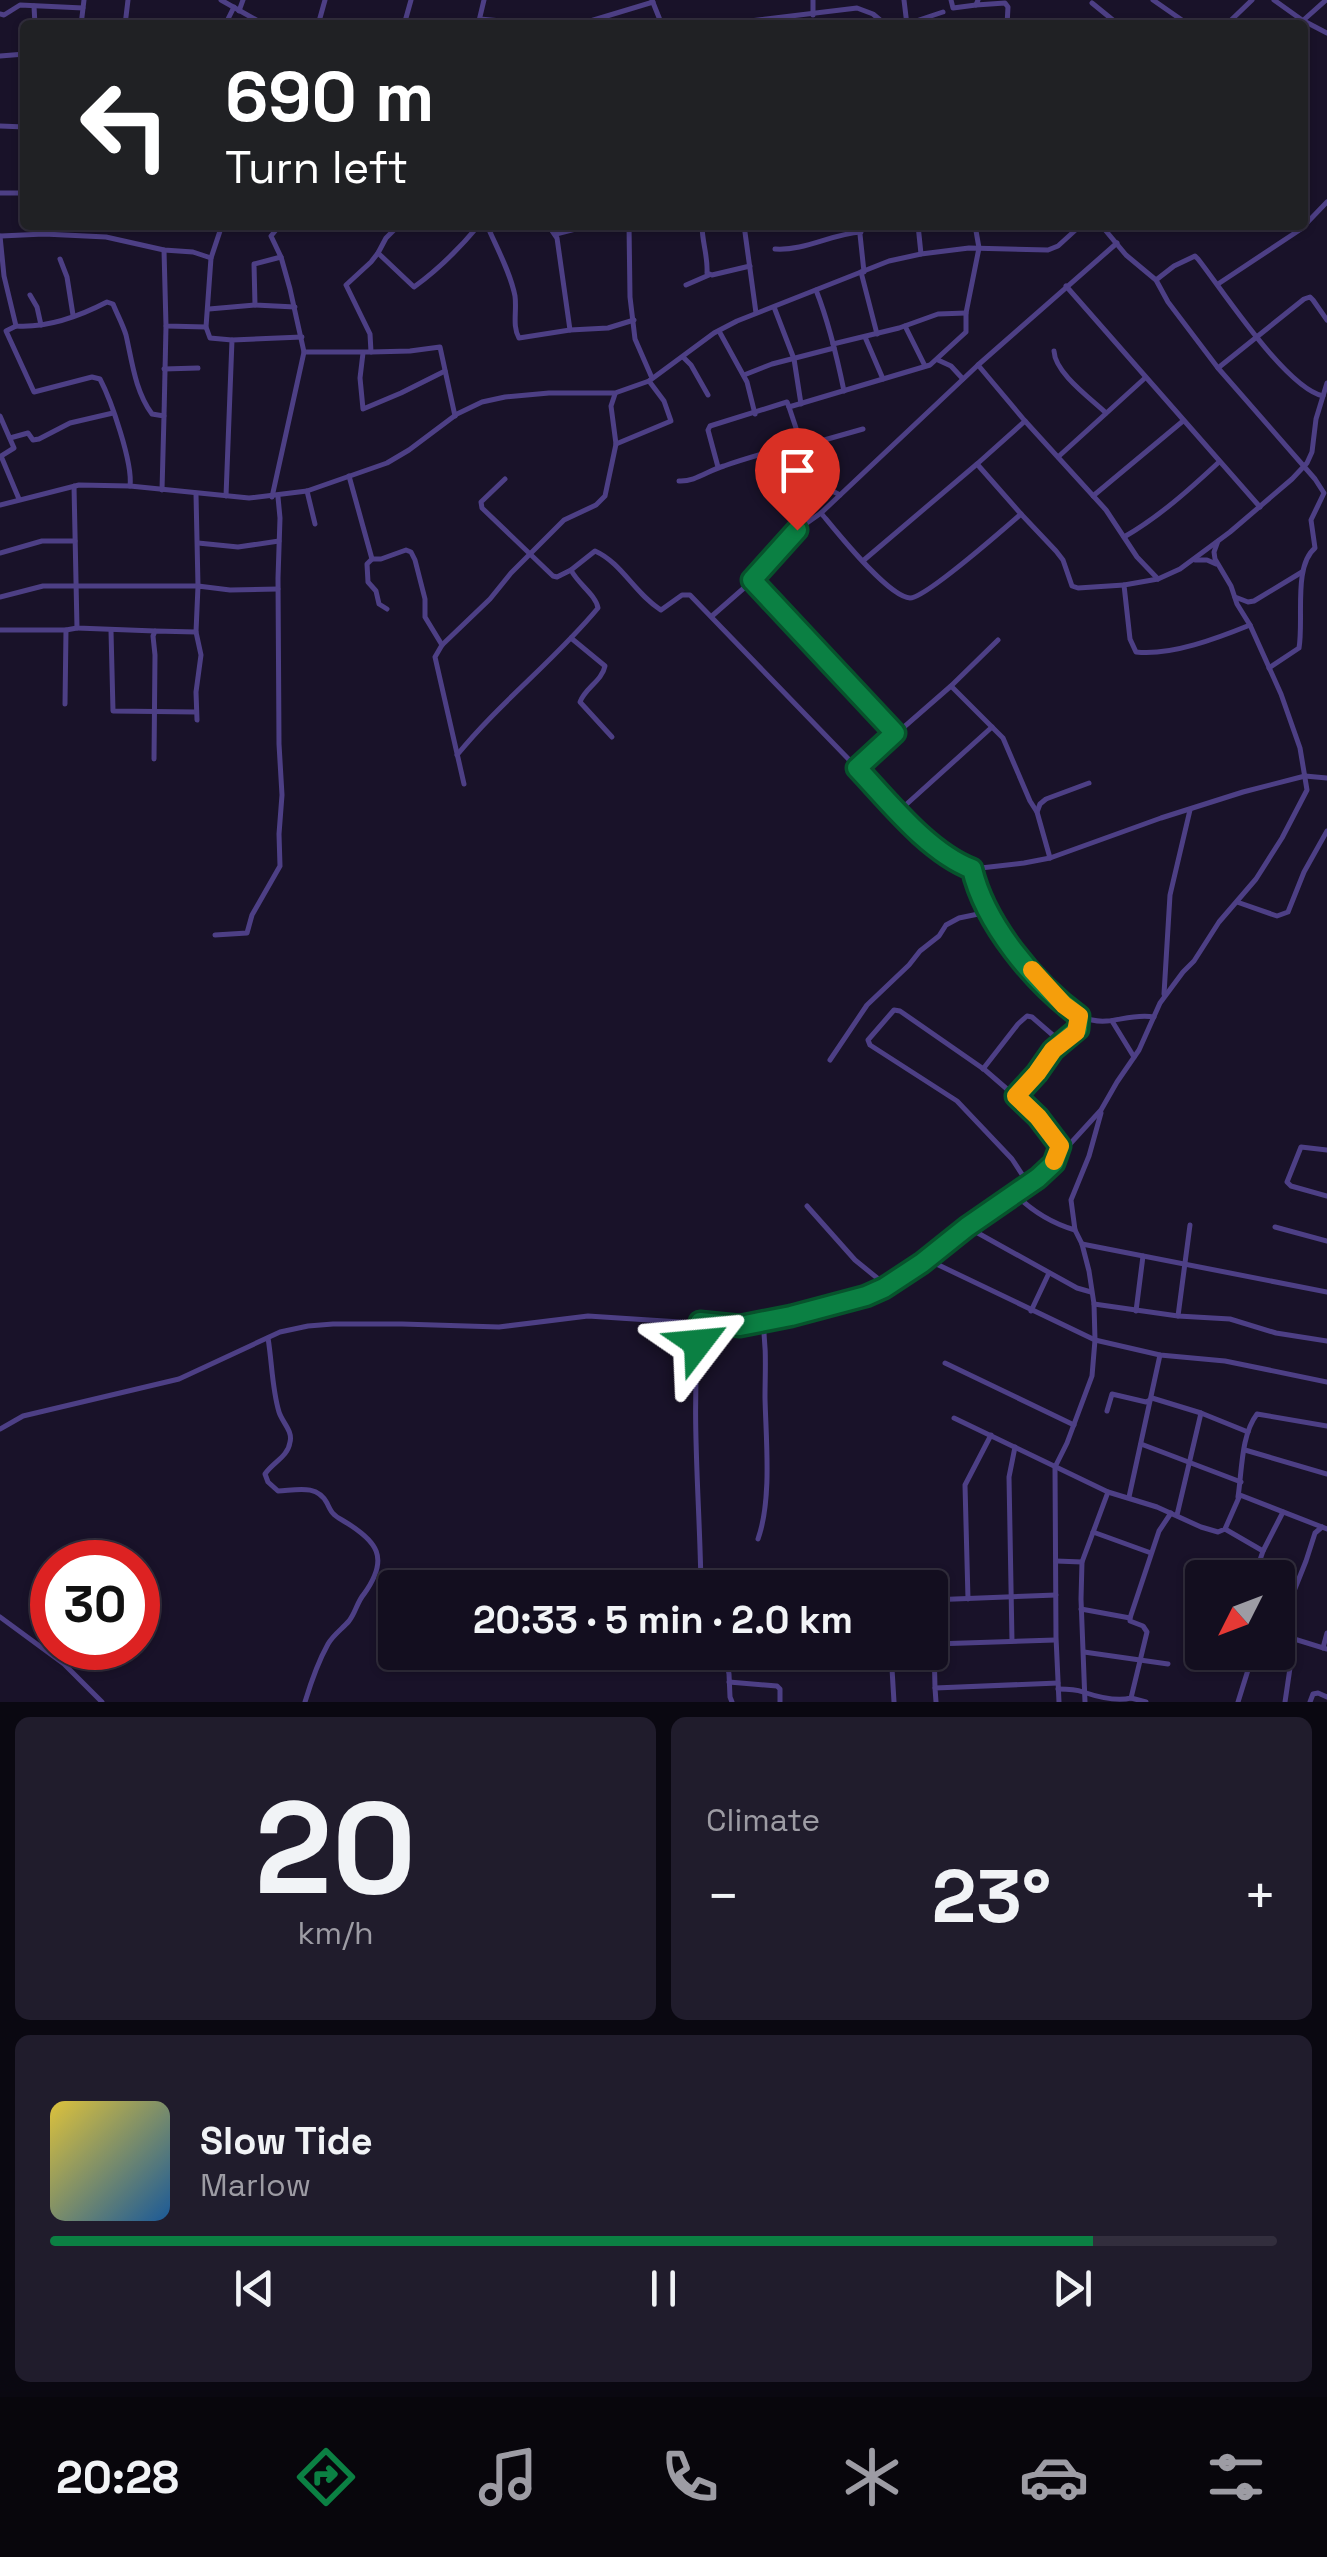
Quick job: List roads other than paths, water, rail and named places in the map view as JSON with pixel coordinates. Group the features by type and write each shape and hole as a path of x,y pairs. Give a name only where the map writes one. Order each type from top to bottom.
{"street":[{"path":"221,0 257,20"},
{"path":"229,20 244,0"},
{"path":"813,14 814,0"},
{"path":"951,0 953,8 1005,2 1007,20"},
{"path":"1153,0 1182,20"},
{"path":"1231,20 1252,0"},
{"path":"1274,0 1297,20"},
{"path":"1303,20 1326,0"},
{"path":"593,20 653,1"},
{"path":"0,14 20,3 83,4"},
{"path":"1092,3 1113,20"},
{"path":"791,20 856,4 880,20"},
{"path":"34,6 35,20"},
{"path":"921,20 943,12"},
{"path":"1308,222 1327,202"},
{"path":"220,230 210,258 206,327 209,338 302,337"},
{"path":"215,936 248,934 252,915 280,866 280,518 275,496 304,352 295,307 272,236 276,230"},
{"path":"393,230 371,262 346,285 370,334 360,378 363,409 445,370"},
{"path":"378,253 414,288 482,230"},
{"path":"489,230 512,286 516,335 522,339 608,328 634,320"},
{"path":"552,230 570,330"},
{"path":"555,234 571,230"},
{"path":"616,444 672,419 634,339 629,230"},
{"path":"702,230 709,275"},
{"path":"745,230 756,313"},
{"path":"775,249 789,250 855,230"},
{"path":"860,230 863,272 877,334"},
{"path":"919,230 921,254"},
{"path":"789,406 883,380 937,360 966,332 979,248 976,230"},
{"path":"0,505 74,486 130,486 226,496 275,496 307,491 398,457 455,416 482,402 549,393 615,393 651,380 719,331 889,261 979,248 1048,250 1076,230"},
{"path":"1105,230 1126,255 1156,280 1218,368 1314,479 1324,496 1311,520 1316,544 1302,572 1298,650 1269,668"},
{"path":"1218,284 1299,230"},
{"path":"16,326 4,276 0,236 106,237 210,258"},
{"path":"712,616 752,580 784,542 821,513 978,365 1117,243"},
{"path":"162,490 164,250"},
{"path":"1156,280 1195,256 1256,337 1306,389 1323,396"},
{"path":"255,305 254,264 281,257"},
{"path":"60,259 73,315"},
{"path":"686,285 709,275 750,266"},
{"path":"1066,286 1260,507"},
{"path":"816,290 844,391"},
{"path":"30,294 41,325"},
{"path":"1218,368 1304,298 1313,300 1327,320"},
{"path":"130,486 128,460 98,376 34,392 6,331 16,326 53,324 107,302 112,304 124,329 131,366 146,407 152,414 164,416"},
{"path":"208,309 295,307"},
{"path":"774,307 794,359 801,404"},
{"path":"744,374 948,312 966,313"},
{"path":"166,326 206,327"},
{"path":"905,326 925,366"},
{"path":"719,331 744,374 755,414"},
{"path":"865,338 883,380"},
{"path":"226,496 232,340"},
{"path":"304,352 440,347 455,416"},
{"path":"1054,351 1058,367 1106,413"},
{"path":"683,358 708,394"},
{"path":"937,360 951,366 963,379"},
{"path":"978,365 1093,496 1158,579"},
{"path":"164,370 198,368"},
{"path":"1058,457 1145,378"},
{"path":"976,464 1056,551 1072,586 1124,585 1158,579 1180,569 1218,542 1304,467 1314,444 1316,418 1327,383"},
{"path":"464,784 435,656 564,520 596,505 605,496 616,444 611,406 615,393"},
{"path":"718,467 708,428 787,402 819,484 840,495"},
{"path":"10,438 28,433 33,440 39,439 70,422 114,413"},
{"path":"0,416 14,448 0,456 19,500"},
{"path":"864,560 1024,421"},
{"path":"1093,496 1183,421"},
{"path":"679,481 862,429"},
{"path":"1124,536 1192,487 1220,461"},
{"path":"349,476 372,559"},
{"path":"506,480 480,505 553,576 558,578 590,554 599,552 620,568 656,608 661,610 685,594 690,595 916,830 950,858 972,869 1050,858 1243,792 1305,776 1327,778"},
{"path":"74,486 77,628"},
{"path":"307,491 314,524"},
{"path":"196,494 196,632 201,655 197,720"},
{"path":"821,513 888,588 908,598 916,597 1021,514"},
{"path":"0,553 42,541 75,541"},
{"path":"197,543 238,547 279,541"},
{"path":"0,1428 23,1416 178,1379 280,1332 333,1324 499,1327 588,1316 740,1326 791,1316 866,1296 887,1286 1029,1185 1101,1110 1134,1057 1164,997 1256,879 1308,790 1300,748 1269,668 1232,586 1216,564 1214,552 1218,542"},
{"path":"372,559 410,552 425,600 424,617 442,645"},
{"path":"372,559 368,564 368,582 376,591 379,604 387,609"},
{"path":"1192,560 1216,564"},
{"path":"457,754 534,672 560,651 599,605 571,570"},
{"path":"1235,596 1254,601 1302,572"},
{"path":"752,580 895,733"},
{"path":"1124,585 1130,638 1136,652 1157,652 1208,640 1250,625"},
{"path":"0,597 43,586 278,588"},
{"path":"0,630 196,632"},
{"path":"65,704 66,630"},
{"path":"111,630 113,712 196,712"},
{"path":"154,759 155,631"},
{"path":"571,638 606,666 580,702 612,737"},
{"path":"857,768 998,640"},
{"path":"951,686 1003,738 1038,812 1050,858"},
{"path":"899,811 992,726"},
{"path":"1038,812 1046,799 1089,783"},
{"path":"1164,997 1170,895 1190,810"},
{"path":"1236,902 1277,916 1288,912 1327,831"},
{"path":"972,869 988,912 1020,958 1064,1005 1093,1021 1136,1015 1154,1017"},
{"path":"830,1060 867,1004 946,925 988,912"},
{"path":"1029,1185 1012,1159 957,1102 870,1045 868,1040 882,1023 897,1010 983,1069 1038,1117 1060,1146 1054,1163"},
{"path":"983,1069 1026,1016 1055,1037 1067,1039"},
{"path":"1016,1096 1053,1050 1078,1029 1079,1016"},
{"path":"1112,1020 1134,1057"},
{"path":"1059,1702 1055,1467 1092,1376 1095,1340 1090,1271 1075,1230 1071,1200 1093,1144 1101,1110"},
{"path":"1327,1150 1301,1147 1287,1182 1327,1196"},
{"path":"1014,1194 1031,1210 1075,1230"},
{"path":"807,1206 855,1260 887,1286"},
{"path":"1178,1316 1190,1225"},
{"path":"967,1227 1091,1292"},
{"path":"1275,1227 1327,1240"},
{"path":"1082,1244 1327,1292"},
{"path":"1136,1310 1142,1256"},
{"path":"926,1259 1095,1340 1160,1355 1225,1361 1327,1382"},
{"path":"1031,1311 1049,1272"},
{"path":"1094,1304 1230,1319 1276,1333 1327,1341"},
{"path":"758,1538 765,1520 766,1346 762,1320"},
{"path":"700,1322 696,1417 700,1570"},
{"path":"268,1338 280,1414 291,1441 284,1455 271,1464 266,1474 268,1482 278,1491 316,1491 332,1515 362,1533 379,1559 378,1569 357,1610 330,1639 305,1702"},
{"path":"1130,1497 1160,1355"},
{"path":"945,1363 1074,1425"},
{"path":"1107,1411 1112,1394 1146,1402 1152,1398"},
{"path":"1152,1398 1248,1432"},
{"path":"1130,1618 1164,1520 1174,1514 1201,1413"},
{"path":"954,1418 1108,1492 1218,1532 1225,1529 1238,1496 1248,1432 1258,1414 1327,1426"},
{"path":"968,1599 964,1485 991,1436"},
{"path":"1141,1444 1241,1482"},
{"path":"1012,1641 1009,1477 1015,1448"},
{"path":"1245,1450 1327,1474"},
{"path":"1085,1702 1082,1562 1108,1492"},
{"path":"1238,1496 1244,1495 1325,1528"},
{"path":"1261,1560 1283,1512"},
{"path":"1295,1589 1315,1532 1325,1528"},
{"path":"1225,1529 1264,1551"},
{"path":"1092,1532 1151,1553"},
{"path":"1056,1561 1082,1562"},
{"path":"948,1600 1056,1595"},
{"path":"1082,1609 1130,1618 1147,1632 1131,1698"},
{"path":"0,1617 64,1664 102,1702"},
{"path":"1295,1638 1325,1648 1327,1633"},
{"path":"948,1643 1056,1640"},
{"path":"1084,1652 1168,1664"},
{"path":"728,1670 732,1702"},
{"path":"892,1670 894,1702"},
{"path":"933,1670 936,1702"},
{"path":"1238,1702 1246,1670"},
{"path":"1284,1702 1290,1670"},
{"path":"730,1682 777,1686 780,1702"},
{"path":"934,1688 1058,1686 1116,1700 1146,1702"},
{"path":"1310,1702 1313,1694 1327,1697"}]}
